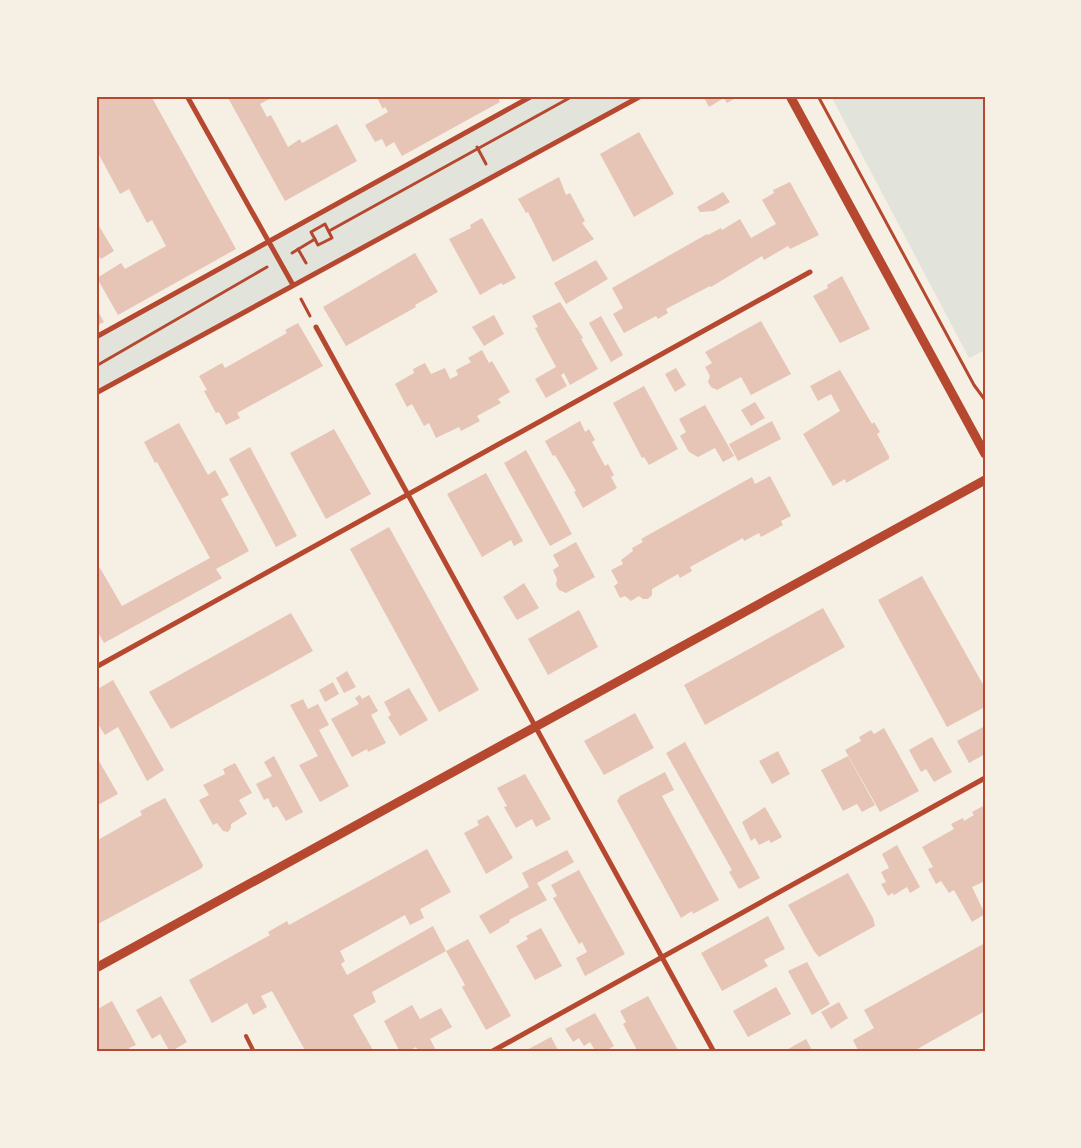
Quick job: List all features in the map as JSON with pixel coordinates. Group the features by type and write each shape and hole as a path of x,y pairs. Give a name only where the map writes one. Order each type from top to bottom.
{"street":[{"path":"187,96 293,285"},
{"path":"96,338 532,96"},
{"path":"96,393 641,96"},
{"path":"790,96 985,454"},
{"path":"96,667 810,272"},
{"path":"316,327 714,1052"},
{"path":"96,968 985,480"},
{"path":"491,1052 985,778"}],"lane":[{"path":"246,1036 254,1052"}],"path":[{"path":"329,231 573,96"},
{"path":"818,96 974,385 985,400"},
{"path":"468,131 492,177"},
{"path":"325,224 332,238 318,245 315,239 311,232 325,224"},
{"path":"288,230 312,274"},
{"path":"96,366 315,239"}],"shaded area":[{"path":"532,96 641,96 96,393 96,337"},
{"path":"831,96 985,96 985,350 969,358"}],"building":[{"path":"96,96 151,96 236,249 118,315 97,278 121,263 125,269 166,246 152,220 147,223 129,189 120,194 96,149"},
{"path":"227,96 275,96 260,104 267,117 271,115 288,147 300,139 302,143 337,124 357,161 285,201"},
{"path":"376,96 502,96 498,98 500,102 402,156 394,142 386,147 382,139 375,142 365,125 388,112 385,107 383,109"},
{"path":"703,96 733,96 734,99 727,103 724,98 709,107"},
{"path":"639,132 674,194 634,217 600,154"},
{"path":"559,177 566,195 570,193 585,221 582,223 594,239 553,262 528,212 526,213 518,199"},
{"path":"790,182 819,235 790,249 788,246 764,260 762,256 711,287 666,309 668,313 658,319 656,316 624,333 613,314 623,308 612,288 707,234 721,228 722,230 740,219 751,238 776,224 762,200 774,193 773,190"},
{"path":"723,192 730,202 714,211 700,212 697,207"},
{"path":"482,218 516,278 503,285 501,283 480,295 449,239 471,228 470,225"},
{"path":"96,221 114,251 101,259 96,252"},
{"path":"415,253 438,292 415,305 416,307 346,346 323,307"},
{"path":"596,260 608,279 566,304 554,283"},
{"path":"842,276 870,329 840,343 813,296 828,288 827,285"},
{"path":"560,302 583,338 581,339 598,369 570,385 564,373 561,375 567,386 546,398 535,379 556,367 535,328 538,327 532,316"},
{"path":"96,308 104,322 96,326"},
{"path":"494,315 504,334 484,346 472,327"},
{"path":"601,316 623,355 611,362 589,323"},
{"path":"761,321 791,374 751,395 741,377 717,390 711,387 708,382 710,376 705,367 712,363 705,352"},
{"path":"298,323 323,366 237,413 240,418 226,425 219,412 216,413 204,391 207,390 199,376 222,363 225,368 287,333 285,330"},
{"path":"482,350 489,363 492,361 510,392 498,399 501,403 477,416 480,421 461,431 459,427 436,438 429,423 424,426 412,404 407,407 395,384 414,373 413,369 425,363 431,374 445,368 450,379 458,375 456,370 471,362 468,358"},
{"path":"676,368 686,385 675,392 665,374"},
{"path":"840,370 872,424 874,422 880,432 877,434 889,459 846,483 845,479 833,486 803,434 840,411 831,394 818,401 810,386"},
{"path":"644,386 678,449 649,465 644,457 642,458 613,403"},
{"path":"755,402 765,418 751,426 741,410"},
{"path":"705,405 734,456 723,462 715,448 698,457 689,452 680,436 686,432 679,419"},
{"path":"580,421 585,432 589,429 595,440 592,442 605,466 608,464 614,475 611,477 617,488 583,508 574,492 576,491 545,441"},
{"path":"772,421 781,439 738,461 729,444"},
{"path":"179,423 208,475 215,470 229,495 221,499 249,551 216,569 222,578 104,643 96,629 96,570 100,568 122,606 210,558 144,442"},
{"path":"334,429 371,494 326,519 290,453"},
{"path":"250,447 297,536 276,547 229,459"},
{"path":"526,450 572,534 550,546 504,463"},
{"path":"486,473 523,541 514,546 511,540 482,557 447,494"},
{"path":"770,476 791,516 781,521 783,525 761,537 759,533 744,541 743,538 690,567 692,571 680,578 678,574 652,589 652,595 648,599 643,599 639,596 631,601 625,596 620,598 614,586 618,583 611,570 623,564 621,560 633,551 632,548 643,542 641,539 752,477 755,484"},
{"path":"389,527 479,690 439,712 350,549"},
{"path":"576,542 595,577 566,593 559,590 556,585 557,579 553,570 559,566 553,555"},
{"path":"922,576 985,688 985,707 947,727 878,600"},
{"path":"524,583 539,608 517,620 503,597"},
{"path":"823,608 845,647 705,725 684,685"},
{"path":"579,610 598,647 548,675 528,639"},
{"path":"291,613 313,651 171,729 149,692"},
{"path":"347,671 356,687 344,693 336,678"},
{"path":"113,680 164,770 147,781 118,727 105,735 96,721 96,690"},
{"path":"333,682 339,694 325,702 319,690"},
{"path":"409,688 428,720 400,736 388,717 391,715 384,702"},
{"path":"360,695 362,699 369,695 378,711 371,715 386,743 368,752 367,749 352,757 331,719 359,704 355,698"},
{"path":"303,699 308,709 318,704 329,725 319,730 349,786 320,802 299,765 318,756 290,705"},
{"path":"635,713 654,748 604,775 584,741"},
{"path":"985,726 985,754 969,763 957,741"},
{"path":"884,728 919,791 880,812 845,750 861,741 859,737 871,730 874,734"},
{"path":"932,737 952,772 934,782 926,769 921,772 909,750"},
{"path":"685,742 760,878 739,889 729,872 732,870 666,753"},
{"path":"778,751 790,774 772,784 759,761"},
{"path":"96,756 118,794 96,806"},
{"path":"274,756 303,812 286,821 277,806 273,808 268,798 264,800 256,784 272,776 264,762"},
{"path":"848,756 875,805 862,812 857,804 843,811 821,770"},
{"path":"235,763 252,793 239,800 247,814 231,824 228,832 223,831 217,823 213,825 199,800 209,795 203,785 225,774 223,769"},
{"path":"665,772 674,790 662,796 719,900 693,914 692,911 681,918 617,801 620,796"},
{"path":"525,774 551,819 536,827 532,819 516,828 504,807 507,806 497,788"},
{"path":"165,798 203,865 202,868 96,925 96,841 142,815 140,811"},
{"path":"985,805 985,881 972,887 985,914 972,922 954,890 949,893 941,881 936,884 928,869 933,867 922,847 954,829 951,824 963,818 964,821 974,815 972,812"},
{"path":"765,807 782,837 771,843 769,840 759,845 755,838 751,841 742,822"},
{"path":"488,815 513,858 486,874 464,833 479,825 477,821"},
{"path":"897,845 920,887 910,893 907,887 894,895 892,893 888,896 881,884 886,882 881,872 889,868 882,854"},
{"path":"427,849 451,892 420,909 424,918 410,925 405,915 340,951 345,961 341,964 347,975 433,926 446,951 372,992 376,1002 353,1015 374,1052 306,1052 272,991 261,996 267,1007 253,1015 247,1003 212,1023 189,980 270,935 268,932 287,921 289,925"},
{"path":"567,850 574,862 537,883 547,900 509,920 510,922 490,934 479,916 529,887 522,873"},
{"path":"579,870 625,954 585,976 576,958 587,952 582,942 579,944 553,898 557,896 551,885"},
{"path":"848,873 873,918 875,926 819,957 788,905"},
{"path":"768,916 785,949 764,960 768,966 722,991 701,953"},
{"path":"541,928 562,966 535,980 516,946 528,939 526,936"},
{"path":"468,939 511,1016 486,1030 462,987 465,985 446,951"},
{"path":"985,943 985,1011 912,1052 859,1052 853,1040 874,1028 864,1010"},
{"path":"807,962 830,1004 812,1015 788,971"},
{"path":"776,987 791,1014 748,1037 733,1011"},
{"path":"161,996 187,1042 170,1052 160,1034 152,1039 136,1010"},
{"path":"648,996 679,1052 638,1052 623,1024 626,1022 620,1011"},
{"path":"112,1001 136,1045 129,1048 131,1052 96,1052 96,1010"},
{"path":"839,1002 848,1018 831,1029 821,1012"},
{"path":"412,1005 420,1019 441,1008 452,1027 430,1039 437,1052 419,1052 416,1047 407,1052 400,1052 384,1021"},
{"path":"595,1013 614,1046 604,1052 596,1052 590,1042 584,1046 579,1038 573,1042 565,1029"},
{"path":"551,1037 559,1052 523,1052"},
{"path":"806,1039 813,1052 783,1052"}]}
